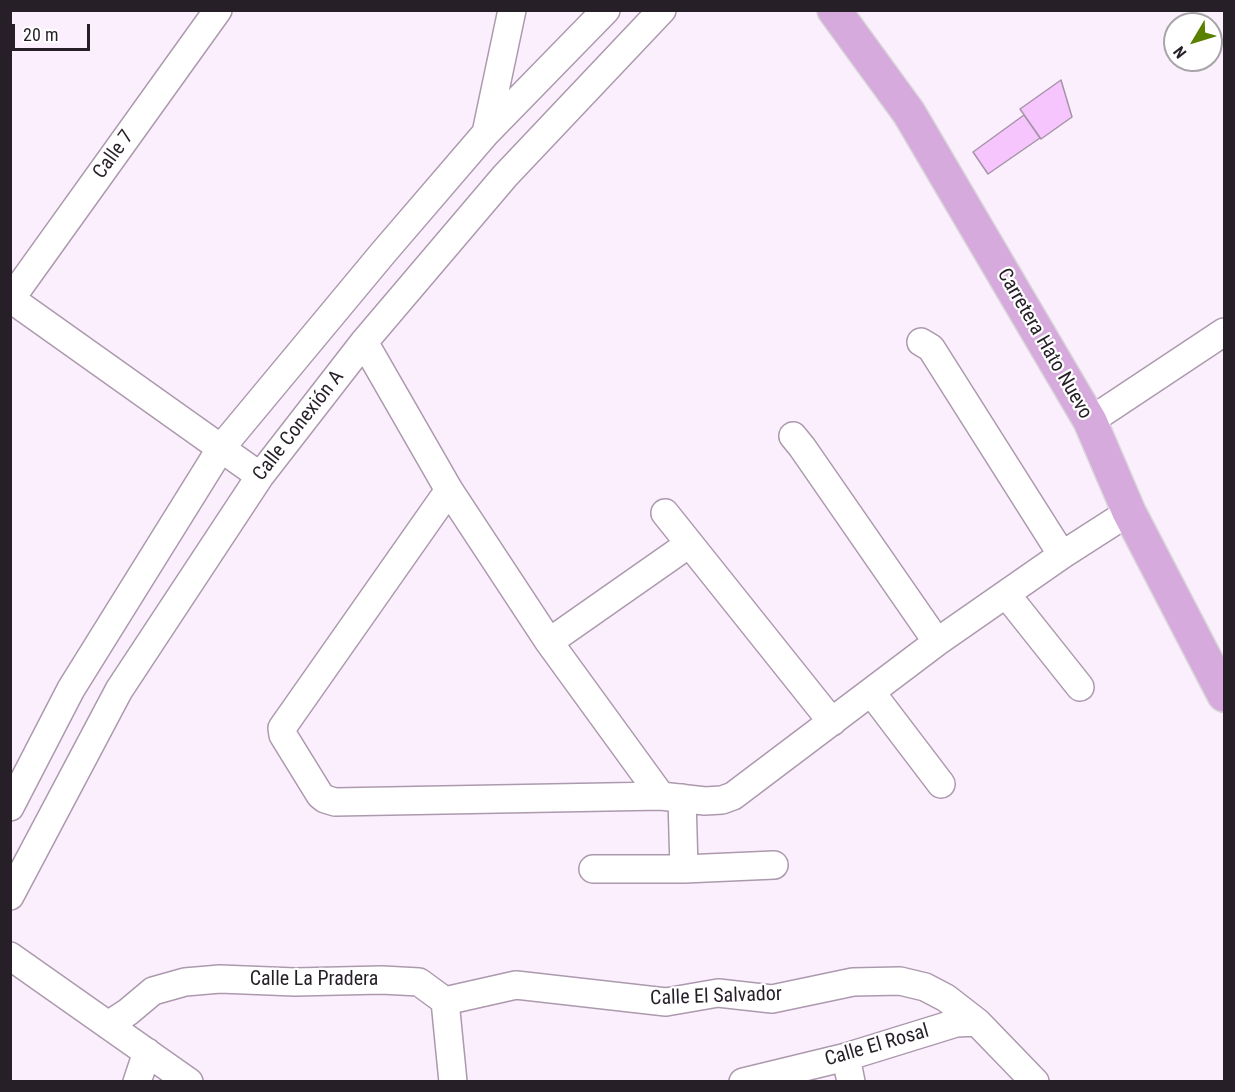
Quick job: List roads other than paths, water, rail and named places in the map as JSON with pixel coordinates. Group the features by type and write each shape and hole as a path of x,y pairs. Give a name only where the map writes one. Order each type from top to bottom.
{"main road":[{"name":"Carretera Hato Nuevo","path":"834,10 909,113 1090,421 1129,512 1224,695"}],"street":[{"name":"Calle 7","path":"11,299 218,10"},
{"path":"486,133 512,10"},
{"path":"10,807 71,689 221,448 486,133 606,10"},
{"name":"Calle Conexión A","path":"10,896 119,690 260,476 363,342 505,176 662,10"},
{"path":"11,299 260,476"},
{"path":"1090,421 1224,332"},
{"path":"363,342 449,490 549,642 671,797 684,869"},
{"path":"921,342 931,348 1062,555"},
{"path":"792,436 802,447 937,642"},
{"path":"449,490 282,728 283,735 320,795 325,799 334,802 671,797 705,801 722,800 733,796 937,642 1062,555 1129,512"},
{"path":"665,513 832,722"},
{"path":"549,642 689,544"},
{"path":"1006,594 1080,687"},
{"path":"871,692 941,784"},
{"path":"593,869 684,869 774,865"},
{"path":"10,956 189,1082"},
{"name":"Calle La Pradera","path":"108,1024 128,1012 153,991 185,982 220,979 295,982 382,980 419,982 445,1001"},
{"name":"Calle El Salvador","path":"445,1001 516,985 666,1002 718,993 772,999 853,982 900,981 925,987 946,998 976,1022 1035,1082"},
{"path":"445,1001 453,1082"},
{"name":"Calle El Rosal","path":"743,1082 848,1069 956,1023 976,1022"},
{"path":"137,1082 147,1052"}]}
